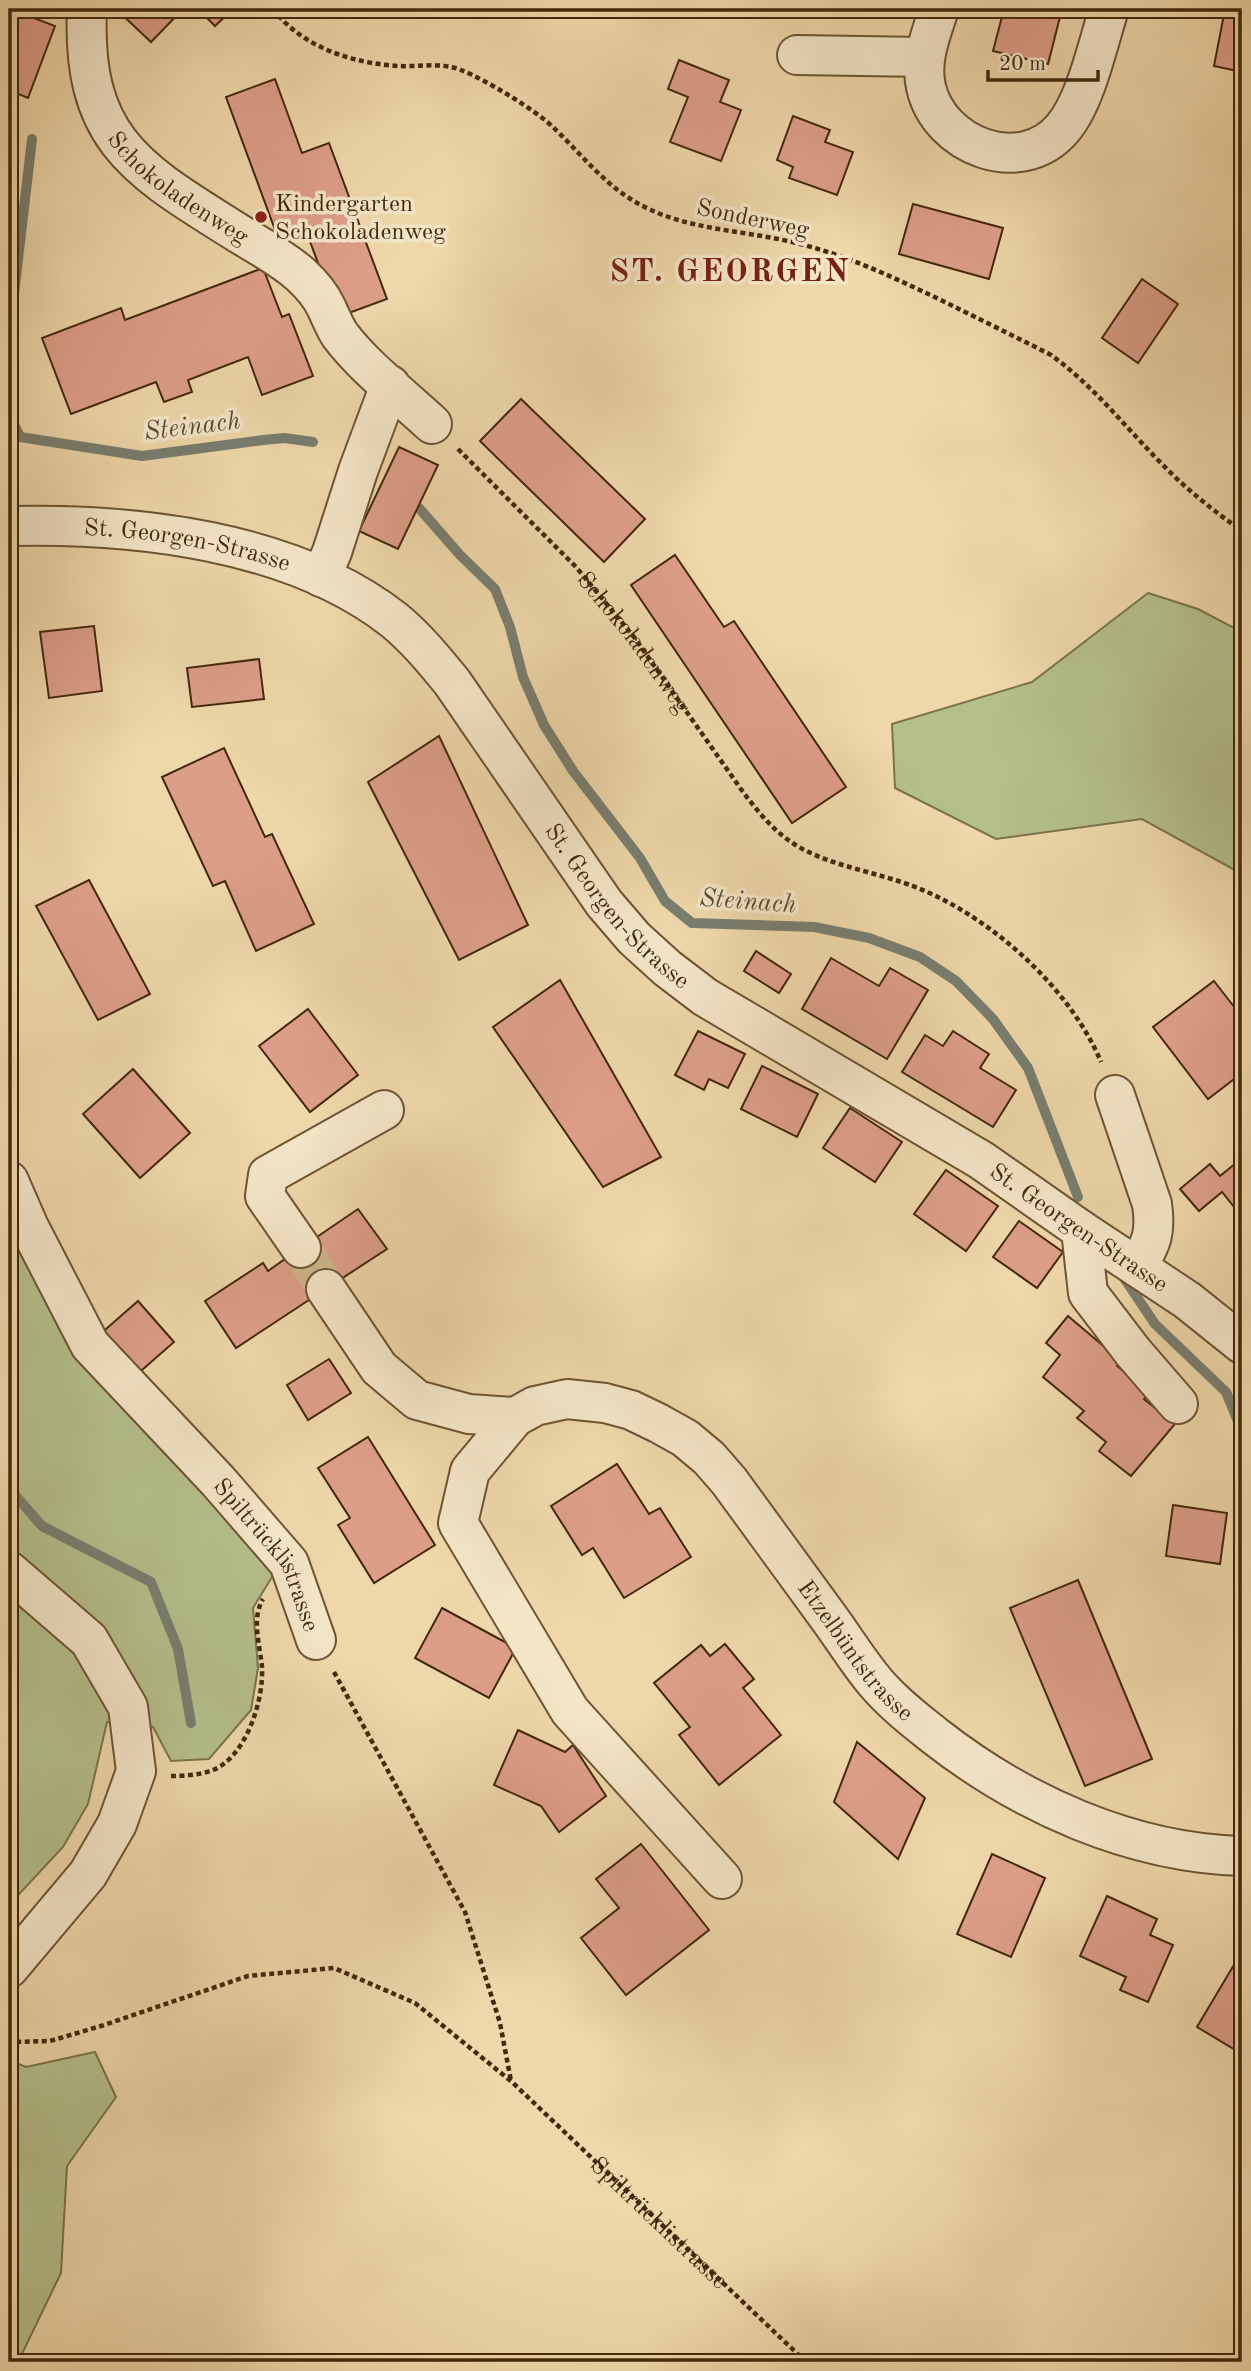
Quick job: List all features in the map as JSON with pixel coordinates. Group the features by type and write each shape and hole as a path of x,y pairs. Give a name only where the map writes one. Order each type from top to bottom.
{"street":[{"name":"Schokoladenweg","path":"87,9 88,70 95,97 119,145 141,168 166,188 297,271 320,295 331,320 351,348 432,424"},
{"path":"939,9 925,57 926,87 930,101 957,134 974,146 987,151 1011,153 1031,149 1065,127 1084,89 1109,9"},
{"path":"797,55 925,57"},
{"path":"321,577 390,385"},
{"name":"St. Georgen-Strasse","path":"9,526 117,527 169,535 258,555 347,589 394,621 434,660 452,682 604,903 634,937 667,968 705,997 981,1160 1187,1300 1242,1344"},
{"path":"1115,1095 1152,1204 1154,1220 1152,1244 1134,1265"},
{"path":"301,1248 265,1196 268,1175 384,1110"},
{"name":"Spiltrücklistrasse","path":"9,1181 29,1227 90,1345 218,1481 289,1563 316,1640"},
{"path":"1081,1230 1088,1293 1133,1352 1178,1404"},
{"name":"Etzelbüntstrasse","path":"327,1289 379,1368 417,1401 468,1414 515,1417"},
{"name":"Etzelbüntstrasse","path":"722,1879 570,1711 458,1523 470,1471 515,1417 535,1406 566,1399 604,1402 631,1410 685,1438 709,1458 729,1481 877,1684 916,1721 959,1755 1004,1784 1056,1810 1111,1831 1167,1847 1204,1854 1242,1856"},
{"path":"9,1571 89,1640 128,1707 136,1771 117,1824 88,1874 9,1968"}],"path":[{"name":"Sonderweg","path":"273,9 294,32 342,56 399,66 434,65 458,69 478,78 553,126 604,180 621,194 651,210 683,222 799,244 842,257 880,271 1041,350 1075,373 1105,401 1164,467 1196,497 1242,531"},
{"name":"Schokoladenweg","path":"432,424 576,567 634,637 743,792 778,832 800,847 833,862 924,890 986,924 1039,972 1079,1022 1098,1054 1115,1095"},
{"path":"136,1771 158,1777 188,1776 215,1769 231,1757 246,1738 256,1711 262,1671 257,1609 272,1581 289,1563"},
{"name":"Spiltrücklistrasse","path":"316,1640 466,1912 500,2023 512,2082"},
{"name":"Spiltrücklistrasse","path":"9,2039 12,2042 50,2041 248,1976 334,1968 415,2003 512,2082 806,2362"}],"green space":[{"path":"1148,593 1198,609 1242,632 1242,874 1142,819 996,839 895,788 892,724 1032,682"},
{"path":"9,1215 280,1564 253,1608 258,1668 251,1710 209,1759 171,1761 153,1727 107,1722 88,1804 63,1847 9,1905"},
{"path":"95,2052 116,2097 67,2166 61,2273 18,2362 9,2362 9,2060 26,2067"}],"building":[{"path":"9,9 28,9 26,15 55,26 28,98 9,90"},
{"path":"116,9 183,9 151,42"},
{"path":"198,9 233,9 215,26"},
{"path":"1004,9 1062,9 1048,64 993,51"},
{"path":"1225,9 1242,9 1242,72 1214,66"},
{"path":"679,60 729,80 720,102 741,110 721,161 670,142 688,97 668,89"},
{"path":"275,79 302,153 329,143 387,299 338,317 305,228 278,238 226,97"},
{"path":"793,116 830,130 825,142 853,152 837,195 789,178 793,167 777,160"},
{"path":"913,204 1003,228 989,279 899,254"},
{"path":"263,268 282,317 289,314 313,376 262,395 248,357 188,380 192,392 164,402 156,382 71,414 42,338 121,308 125,320"},
{"path":"1142,279 1178,304 1138,363 1102,338"},
{"path":"521,399 645,519 604,562 480,441"},
{"path":"399,447 438,465 398,549 359,531"},
{"path":"675,555 724,627 734,621 846,787 792,823 631,585"},
{"path":"94,626 102,691 49,698 40,632"},
{"path":"259,659 264,699 192,707 187,668"},
{"path":"439,736 528,925 459,960 368,782"},
{"path":"224,748 265,837 272,834 314,924 256,951 225,881 213,886 162,777"},
{"path":"89,880 150,994 98,1020 36,906"},
{"path":"756,951 791,974 779,993 744,971"},
{"path":"831,958 879,986 890,968 928,990 887,1059 802,1009"},
{"path":"560,980 661,1157 603,1187 493,1027"},
{"path":"1214,981 1242,1017 1242,1073 1208,1099 1153,1027"},
{"path":"308,1009 358,1075 310,1112 259,1046"},
{"path":"698,1031 745,1054 728,1088 709,1079 704,1090 675,1075"},
{"path":"953,1031 989,1054 980,1068 1016,1090 993,1127 902,1072 925,1035 943,1046"},
{"path":"762,1066 818,1094 797,1137 741,1109"},
{"path":"133,1069 190,1133 140,1178 83,1114"},
{"path":"850,1108 902,1142 875,1182 823,1148"},
{"path":"1242,1158 1242,1217 1222,1192 1199,1211 1180,1189 1210,1164 1220,1176"},
{"path":"946,1170 998,1206 966,1251 914,1214"},
{"path":"358,1209 387,1249 318,1294 292,1254"},
{"path":"1019,1221 1063,1252 1037,1288 993,1257"},
{"path":"292,1254 318,1294 236,1348 205,1301 263,1263 268,1271"},
{"path":"138,1301 174,1342 134,1377 98,1336"},
{"path":"1068,1316 1120,1360 1117,1366 1150,1392 1144,1399 1175,1424 1131,1476 1099,1451 1106,1442 1077,1418 1084,1411 1043,1377 1060,1355 1046,1343"},
{"path":"329,1359 351,1393 308,1420 287,1385"},
{"path":"368,1437 435,1545 374,1583 338,1525 350,1518 318,1468"},
{"path":"617,1464 649,1514 660,1508 691,1557 624,1598 593,1548 582,1555 551,1506"},
{"path":"1173,1505 1227,1513 1220,1564 1166,1556"},
{"path":"1078,1580 1152,1759 1085,1786 1010,1608"},
{"path":"442,1608 516,1648 489,1698 415,1658"},
{"path":"725,1644 754,1679 743,1688 781,1735 719,1785 679,1735 690,1727 654,1683 701,1645 710,1656"},
{"path":"518,1730 565,1752 573,1745 606,1796 559,1832 541,1806 494,1785"},
{"path":"857,1742 925,1798 898,1859 834,1802"},
{"path":"641,1844 709,1930 626,1995 581,1938 619,1908 596,1879"},
{"path":"992,1854 1045,1878 1011,1957 957,1934"},
{"path":"1107,1896 1157,1919 1150,1935 1173,1945 1148,2002 1120,1990 1126,1977 1080,1956"},
{"path":"1242,1954 1242,2054 1197,2027"}],"waterway":[{"name":"Steinach","path":"9,337 32,139"},
{"name":"Steinach","path":"9,413 20,437 142,456 285,438 313,442"},
{"name":"Steinach","path":"419,508 460,555 495,589 510,627 523,677 544,725 573,771 640,858 665,901 692,923 814,927 869,938 920,957 956,981 993,1019 1028,1068 1078,1197"},
{"name":"Steinach","path":"1120,1272 1155,1324 1226,1392 1242,1431"},
{"path":"9,1488 42,1526 151,1582 178,1649 191,1723"}],"tunnel":[{"path":"301,1248 326,1289"}],"place":[{"name":"Kindergarten Schokoladenweg","path":"261,217"}],"district":[{"name":"ST. GEORGEN","path":"730,270"}]}
